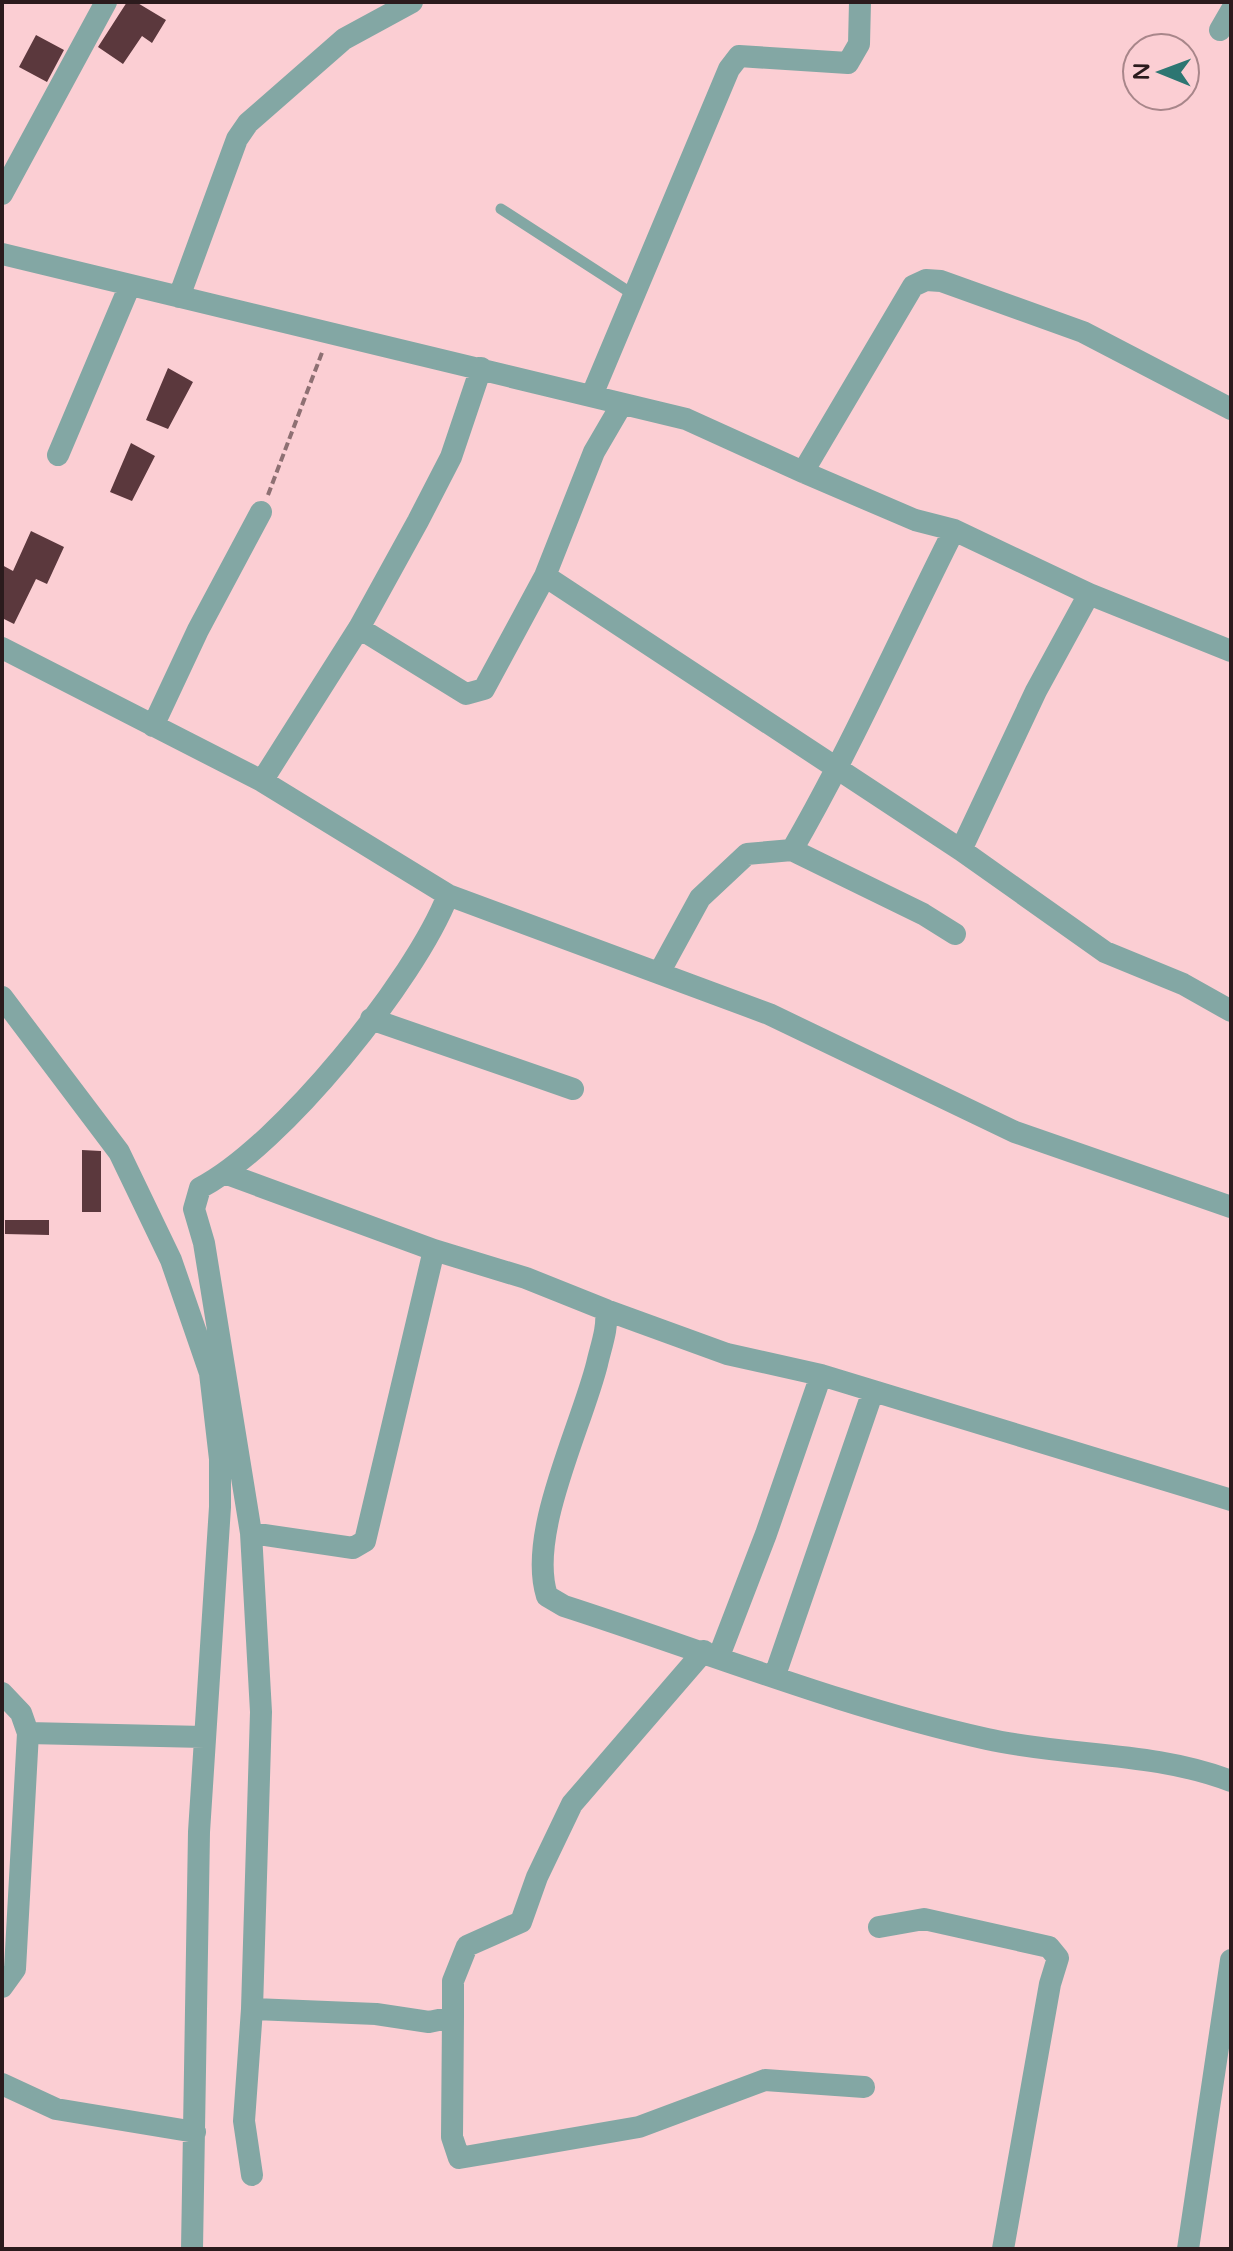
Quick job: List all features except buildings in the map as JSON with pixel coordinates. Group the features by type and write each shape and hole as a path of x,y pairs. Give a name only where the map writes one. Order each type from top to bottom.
{"street":[{"path":"2,194 106,2"},
{"path":"179,297 237,139 248,123 344,39 412,2"},
{"path":"592,395 729,69 739,56 848,63 859,44 860,2"},
{"path":"2,254 686,419 915,520 954,530 1089,594 1231,651"},
{"path":"803,472 913,286 926,280 941,281 1083,332 1231,409"},
{"path":"58,455 130,285"},
{"path":"262,781 359,628 451,457 481,368"},
{"path":"359,628 466,694 484,689 545,576 594,452 622,404"},
{"path":"153,726 198,630 261,512"},
{"path":"792,850 838,770 873,689 954,530"},
{"path":"545,576 961,850 1105,952 1183,984 1231,1011"},
{"path":"961,850 1036,691 1089,594"},
{"path":"2,648 262,781 448,895 769,1014 1015,1132 1231,1207"},
{"path":"659,973 700,898 747,854 792,850 923,914 955,934"},
{"path":"252,2175 244,2121 252,2009 261,1712 251,1533 204,1243 194,1209 200,1188 227,1174 331,1071 411,967 448,895"},
{"path":"2,997 119,1152 171,1260 210,1373 220,1459 220,1507 204,1737 192,2249"},
{"path":"371,1019 573,1089"},
{"path":"227,1174 434,1250 526,1278 727,1354 821,1375 1231,1500"},
{"path":"251,1533 353,1548 365,1541 434,1250"},
{"path":"606,1310 607,1324 588,1398 543,1534 542,1582 547,1596 564,1606 904,1720 991,1740 1197,1768 1231,1781"},
{"path":"821,1375 766,1534 711,1654 572,1804 537,1877 521,1922 467,1946 453,1981 452,2122 459,2158 639,2127 765,2080 864,2087"},
{"path":"775,1675 873,1391"},
{"path":"2,1693 21,1713 28,1733 15,1969 2,1987"},
{"path":"28,1733 204,1737"},
{"path":"879,1927 924,1919 1049,1947 1058,1958 1050,1984 1003,2249"},
{"path":"1188,2249 1231,1960"},
{"path":"252,2009 376,2014 429,2022 453,2017"},
{"path":"2,2084 56,2109 195,2132"}],"lane":[{"path":"501,209 634,295"}],"path":[{"path":"261,512 330,333"}]}
